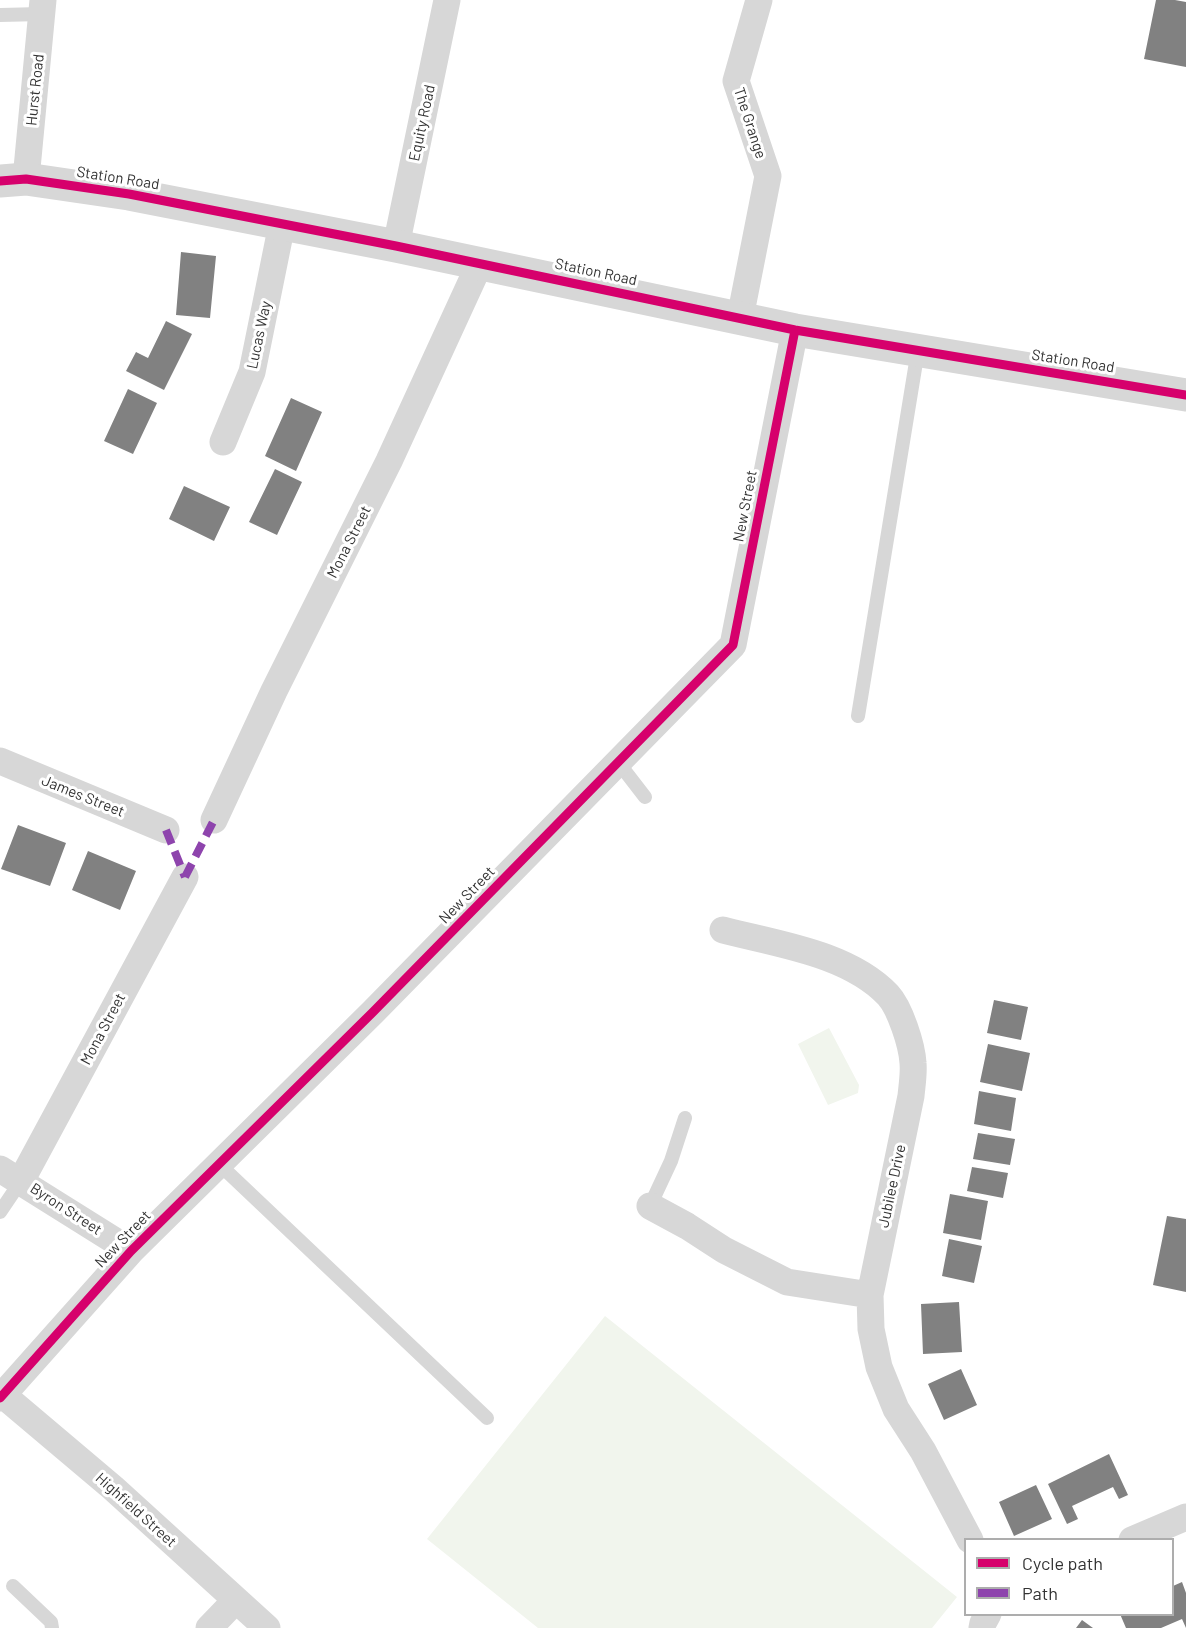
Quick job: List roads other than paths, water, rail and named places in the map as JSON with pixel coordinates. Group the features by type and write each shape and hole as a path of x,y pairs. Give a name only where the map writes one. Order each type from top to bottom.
{"street":[{"name":"Equity Road","path":"396,246 447,0"},
{"name":"The Grange","path":"740,318 768,176 736,81 759,0"},
{"name":"Hurst Road","path":"13,180 42,7"},
{"name":"Station Road","path":"13,180 129,194 480,263 795,330 1186,395"},
{"name":"Lucas Way","path":"223,442 252,372 282,224"},
{"name":"Mona Street","path":"214,820 274,691 390,461 480,263"},
{"name":"New Street","path":"1,1397 131,1251 374,1012 733,645 795,330"},
{"name":"James Street","path":"0,762 166,830"},
{"name":"Mona Street","path":"11,1175 185,877"},
{"name":"Jubilee Drive","path":"723,930 817,954 860,973 889,996 907,1030 913,1064 911,1095 870,1295 871,1329 879,1367 896,1409 922,1451 969,1538"},
{"name":"Byron Street","path":"11,1175 131,1251"},
{"path":"650,1206 724,1250 787,1282 870,1295"},
{"name":"Highfield Street","path":"1,1397 113,1488 267,1628"},
{"path":"1134,1538 1186,1517"},
{"path":"209,1628 235,1600"}],"lane":[{"path":"0,15 42,7"},
{"path":"858,716 918,350"},
{"path":"618,762 645,797"},
{"path":"650,1206 671,1161 685,1118"},
{"path":"219,1164 487,1418"},
{"path":"0,1212 11,1175"},
{"path":"13,1586 51,1622 52,1628"}]}
